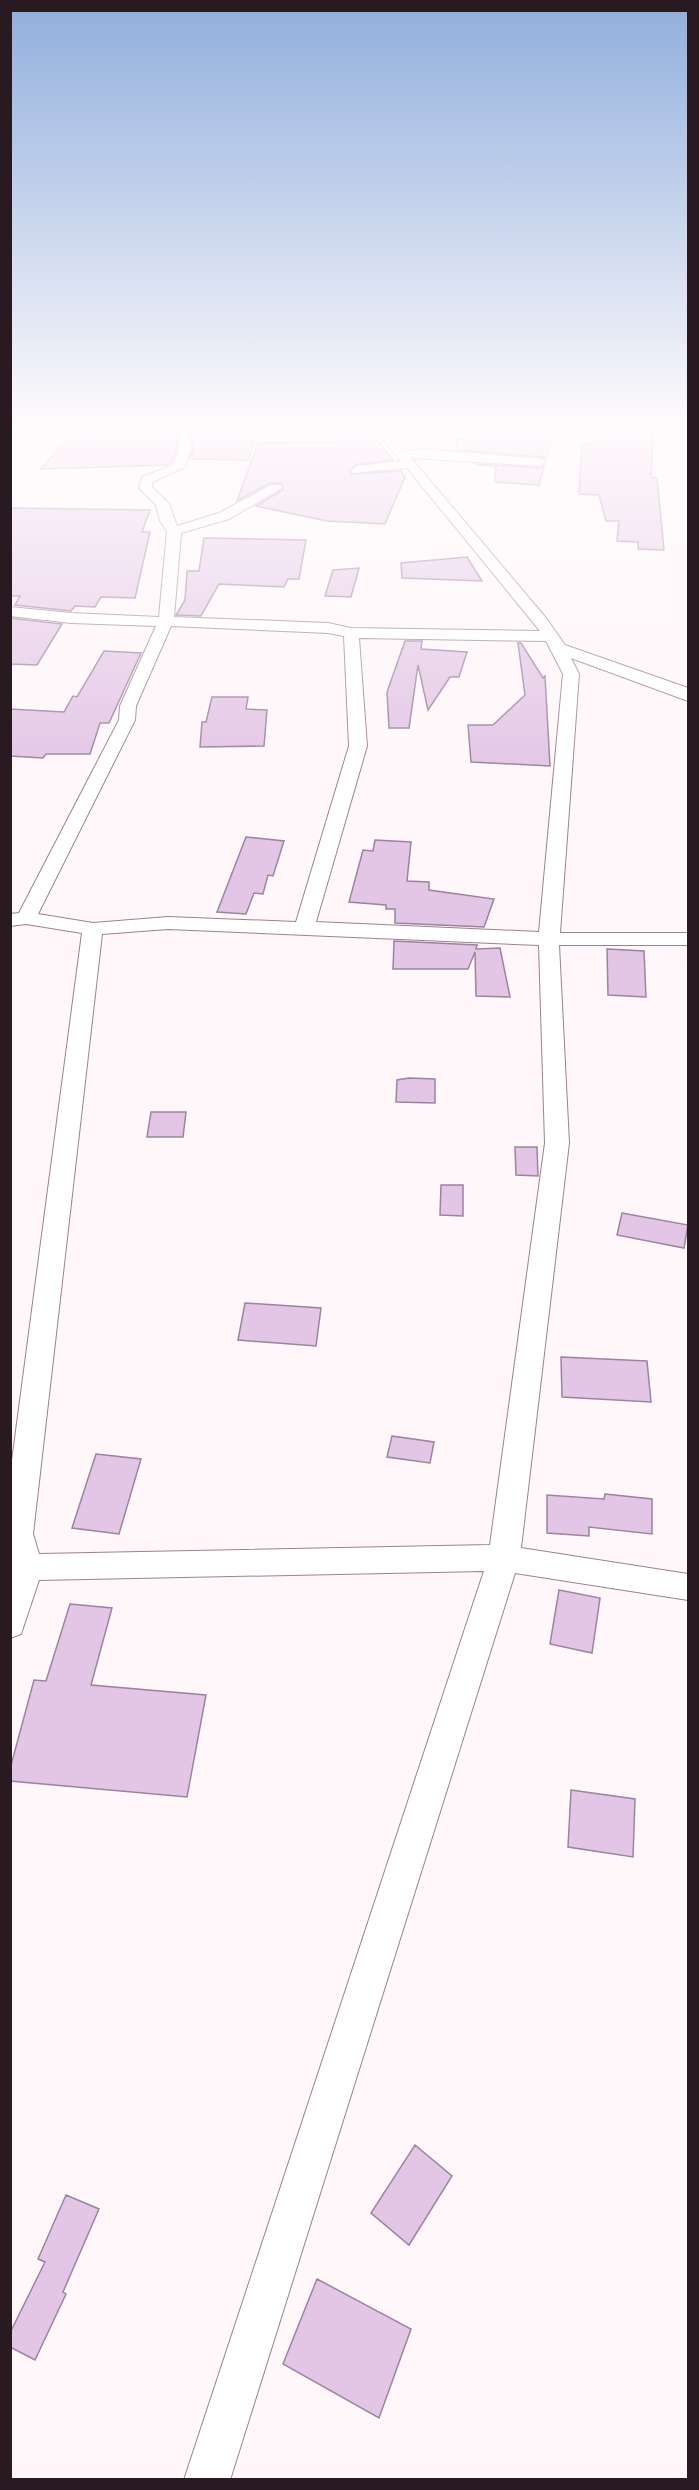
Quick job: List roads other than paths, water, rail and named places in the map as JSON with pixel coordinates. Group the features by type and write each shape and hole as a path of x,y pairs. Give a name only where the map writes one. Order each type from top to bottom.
{"street":[{"path":"173,542 166,620 129,706 127,720 18,919 93,929 168,923 219,927 304,928 549,939 688,939"},
{"path":"207,2480 504,1558 557,1143 549,939 571,674 541,621 475,542"},
{"path":"10,612 71,618 328,628 351,633 554,642 682,691 688,696"},
{"path":"304,928 358,746 351,633"},
{"path":"10,1624 27,1567 18,1534 93,929"},
{"path":"27,1567 504,1558 688,1587"}]}
